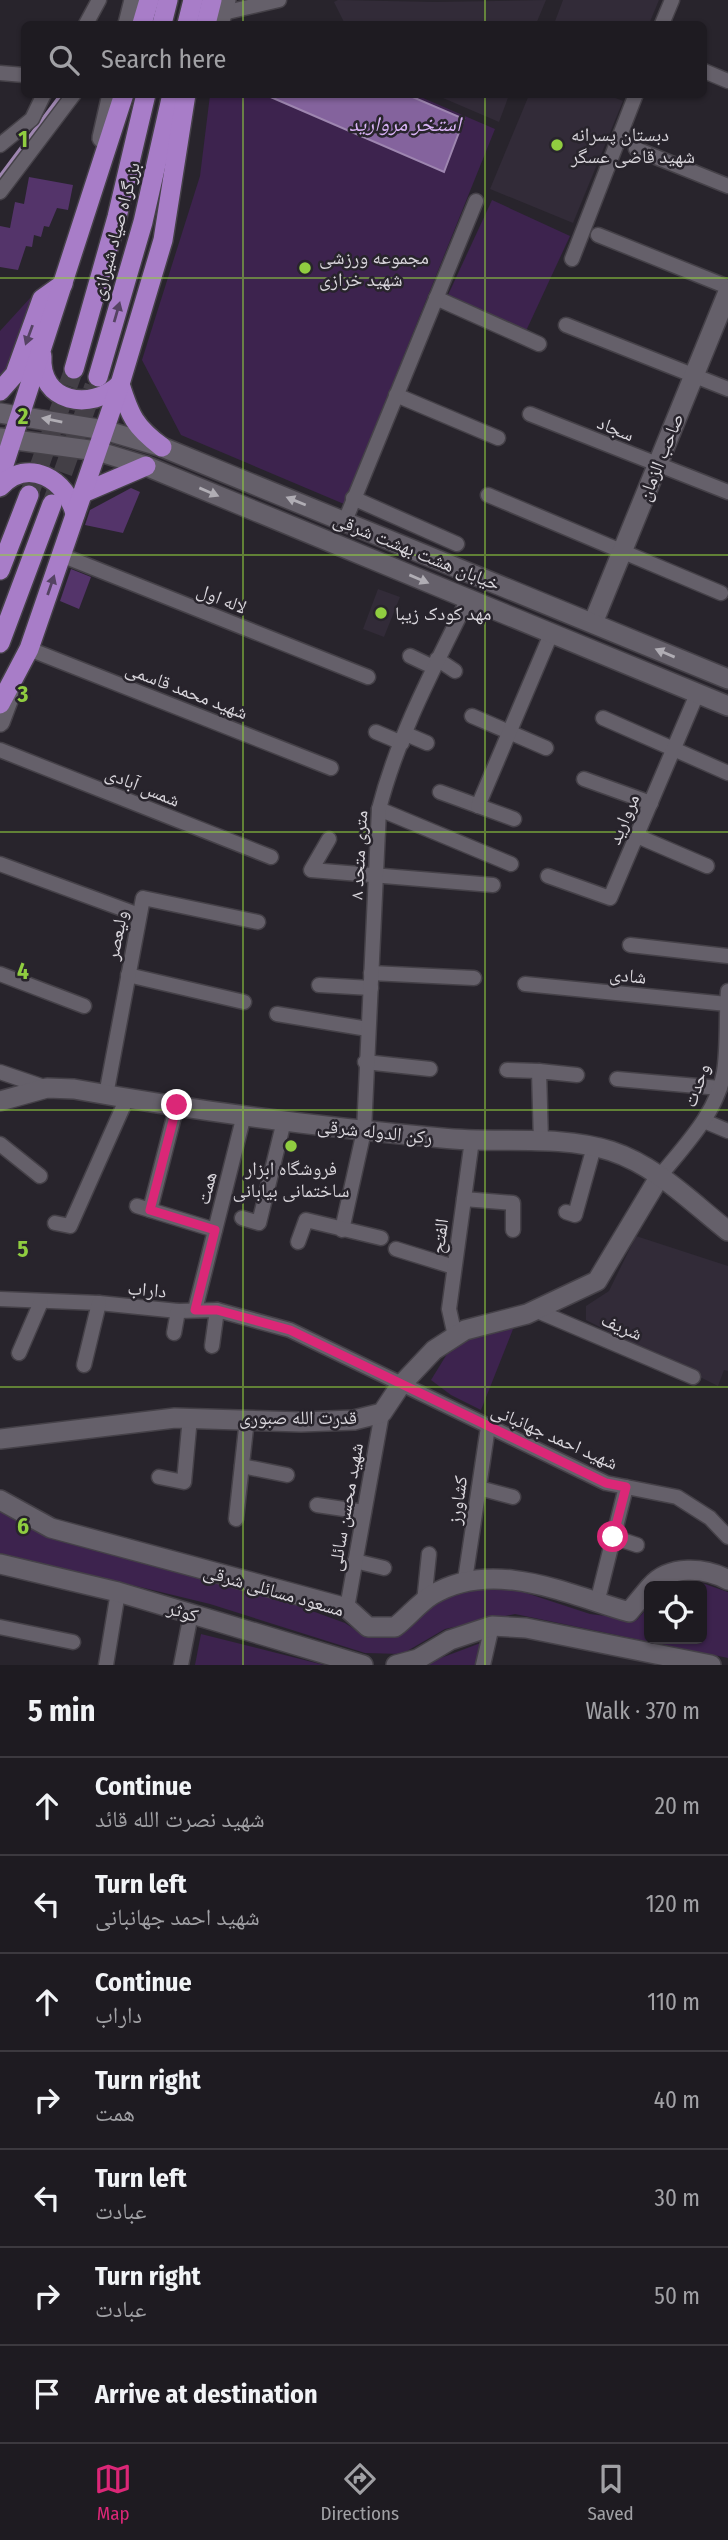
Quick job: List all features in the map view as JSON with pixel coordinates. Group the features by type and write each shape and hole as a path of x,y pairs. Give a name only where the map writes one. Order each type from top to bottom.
{"highway":[{"path":"134,21 149,0"},
{"path":"163,21 168,0"},
{"path":"188,21 193,0"},
{"path":"0,477 6,438 22,415 89,194 112,138 123,98"},
{"name":"بزرگراه صیاد شیرازی","path":"74,369 117,218 145,98"},
{"name":"بزرگراه صیاد شیرازی","path":"98,377 143,222 171,98"},
{"path":"0,704 29,649 120,384 163,240 185,98"},
{"path":"0,391 15,374 42,299 63,284"},
{"path":"43,348 42,363 46,377 54,389 67,398 96,401 110,395 120,384"},
{"path":"120,384 133,420 141,431 162,447"},
{"path":"83,493 146,466"},
{"path":"0,487 19,474 35,472 50,476 63,485 72,499 75,514"},
{"path":"0,570 29,495"},
{"path":"0,643 51,504"}],"main road":[{"path":"132,21 134,0"},
{"path":"89,194 111,98"},
{"path":"163,240 195,98"},
{"name":"صاحب الزمان","path":"593,623 728,290"},
{"name":"خیابان هشت بهشت شرقی","path":"0,412 104,430 162,447 728,679"},
{"name":"خیابان هشت بهشت شرقی","path":"6,438 97,450 146,466 728,706"},
{"path":"625,664 636,640"},
{"path":"0,722 29,649"},
{"name":"رکن الدوله شرقی","path":"0,1101 47,1088 363,1131 594,1147 647,1167 728,1231"},
{"name":"قدرت الله صبوری","path":"0,1439 190,1417 354,1420 382,1413 400,1386 434,1350 465,1329 535,1310 597,1281 660,1176"},
{"name":"مسعود مسائلی شرقی","path":"0,1500 51,1528 346,1608 368,1627 395,1627 424,1602 465,1580 503,1578 629,1612 644,1594"},
{"name":"کوثر","path":"0,1564 118,1592 363,1665"},
{"name":"مسعود مسائلی شرقی","path":"655,1581 659,1577 679,1571 701,1571 728,1580"},
{"path":"396,1665 418,1659 450,1640 492,1626 526,1628 711,1665"}],"street":[{"path":"88,21 99,0"},
{"path":"220,9 279,0"},
{"path":"664,21 672,0"},
{"path":"707,72 728,81"},
{"path":"0,73 21,75"},
{"path":"0,145 32,119 42,98"},
{"path":"0,192 71,98"},
{"path":"572,259 634,98"},
{"path":"636,149 728,186"},
{"path":"345,521 476,201"},
{"path":"598,235 728,290"},
{"path":"436,298 539,344"},
{"path":"566,325 728,390"},
{"path":"396,395 498,438"},
{"name":"سجاد","path":"530,414 728,492"},
{"path":"488,495 721,593"},
{"path":"353,498 457,544"},
{"name":"لاله اول","path":"61,555 368,677"},
{"name":"۸ متری متحد","path":"341,1230 363,1131 379,809 387,776 435,663 468,599"},
{"path":"478,806 551,634"},
{"name":"شهید محمد قاسمی","path":"29,649 331,768"},
{"path":"410,656 455,671"},
{"name":"مروارید","path":"548,876 610,898 697,694"},
{"path":"472,716 546,748"},
{"path":"603,718 728,773"},
{"path":"376,732 427,743"},
{"name":"شمس آبادی","path":"0,750 271,858"},
{"path":"584,779 651,803"},
{"path":"440,792 514,819"},
{"path":"379,809 511,864"},
{"path":"637,836 707,866"},
{"path":"329,839 311,870 493,885"},
{"path":"0,864 139,915"},
{"name":"ولیعصر","path":"106,1095 143,898 258,922"},
{"path":"630,945 728,956"},
{"path":"0,974 84,1006"},
{"path":"128,975 244,1002"},
{"path":"319,985 371,980 474,978"},
{"name":"شادی","path":"525,984 727,1004"},
{"name":"وحدت","path":"660,1176 704,1121 720,1088 726,1070 728,991"},
{"path":"277,1014 368,1029"},
{"path":"365,1062 430,1069"},
{"path":"507,1070 577,1075"},
{"path":"539,1071 541,1142"},
{"path":"0,1072 47,1088"},
{"path":"617,1079 720,1088"},
{"path":"55,1223 70,1226 127,1098"},
{"path":"177,1105 144,1208 215,1230"},
{"name":"همت","path":"195,1310 244,1115"},
{"path":"242,1218 259,1223 284,1121"},
{"path":"704,1121 728,1131"},
{"name":"الفتح","path":"455,1336 449,1309 472,1140"},
{"path":"0,1144 40,1176"},
{"path":"566,1212 575,1215 594,1147"},
{"path":"464,1199 513,1203 513,1230"},
{"path":"298,1242 306,1220 381,1238"},
{"path":"396,1249 454,1267"},
{"name":"داراب","path":"0,1299 99,1303 178,1311 217,1310 290,1330 400,1386"},
{"path":"19,1353 41,1302"},
{"path":"84,1365 99,1303"},
{"path":"212,1346 217,1310"},
{"name":"شریف","path":"535,1310 693,1377"},
{"path":"174,1333 178,1311"},
{"name":"شهید احمد جهانبانی","path":"400,1386 606,1483 677,1497 710,1518 728,1537"},
{"name":"شهید محسن سائلی","path":"346,1608 382,1413"},
{"path":"159,1477 184,1482 190,1417"},
{"path":"236,1519 247,1419"},
{"name":"کشاورز","path":"465,1580 488,1427"},
{"path":"242,1466 287,1475"},
{"path":"597,1603 626,1487"},
{"path":"478,1488 513,1497"},
{"path":"317,1505 364,1512"},
{"path":"613,1537 637,1545"},
{"path":"424,1602 429,1554"},
{"path":"355,1561 384,1568"},
{"path":"107,1665 118,1592"},
{"path":"181,1665 191,1614"},
{"path":"483,1665 492,1626"},
{"path":"0,1627 73,1642"}],"shaded area":[{"path":"546,0 537,21 344,21 334,2"},
{"path":"563,0 659,0 650,21 555,21"},
{"name":"مجموعه ورزشی شهید خرازی","path":"210,98 423,98 495,129 344,504 181,435 142,360 200,176"},
{"path":"443,98 508,98 499,122"},
{"name":"دبستان پسرانه شهید قاضی عسگر","path":"528,98 616,98 623,101 573,223 490,189"},
{"path":"492,200 570,236 526,331 448,295"},
{"path":"43,284 42,293 0,385 0,331"},
{"name":"مهد کودک زیبا","path":"378,589 400,597 384,637 363,629"},
{"path":"636,1236 728,1266 728,1371 724,1370 718,1386 586,1320 586,1306 609,1291"},
{"path":"515,1324 481,1410 451,1395 431,1380 455,1341"},
{"path":"0,1511 16,1521 86,1546 279,1599 345,1623 363,1635 394,1636 433,1606 460,1591 489,1589 520,1591 590,1614 637,1620 644,1612 644,1641 515,1614 445,1629 402,1654 365,1653 210,1604 0,1553"},
{"path":"707,1585 728,1592 728,1658 660,1644 707,1644"},
{"path":"201,1634 324,1665 195,1665"},
{"path":"486,1641 481,1665 422,1665"}],"water":[{"name":"استخر مروارید","path":"273,98 415,98 464,119 444,172"}],"building":[{"path":"29,177 73,185 68,210 57,208 49,227 44,226 41,237 34,235 32,247 26,246 18,270 0,267 0,226 10,228 15,202 24,204"},
{"path":"131,488 140,492 123,533 85,525 90,510"},
{"path":"71,569 91,577 79,609 60,601"}],"waterway":[{"path":"0,177 59,98"}],"tunnel":[{"path":"29,495 74,369"},
{"path":"53,500 94,386"}],"place":[{"name":"دبستان پسرانه شهید قاضی عسگر","path":"557,145"},
{"name":"مجموعه ورزشی شهید خرازی","path":"305,268"},
{"name":"مهد کودک زیبا","path":"381,613"},
{"name":"فروشگاه ابزار ساختمانی بیابانی","path":"291,1146"}],"route":[{"path":"177,1105 150,1210 215,1230 195,1310 217,1310 290,1330 400,1386 606,1483 626,1487 613,1537"}]}
